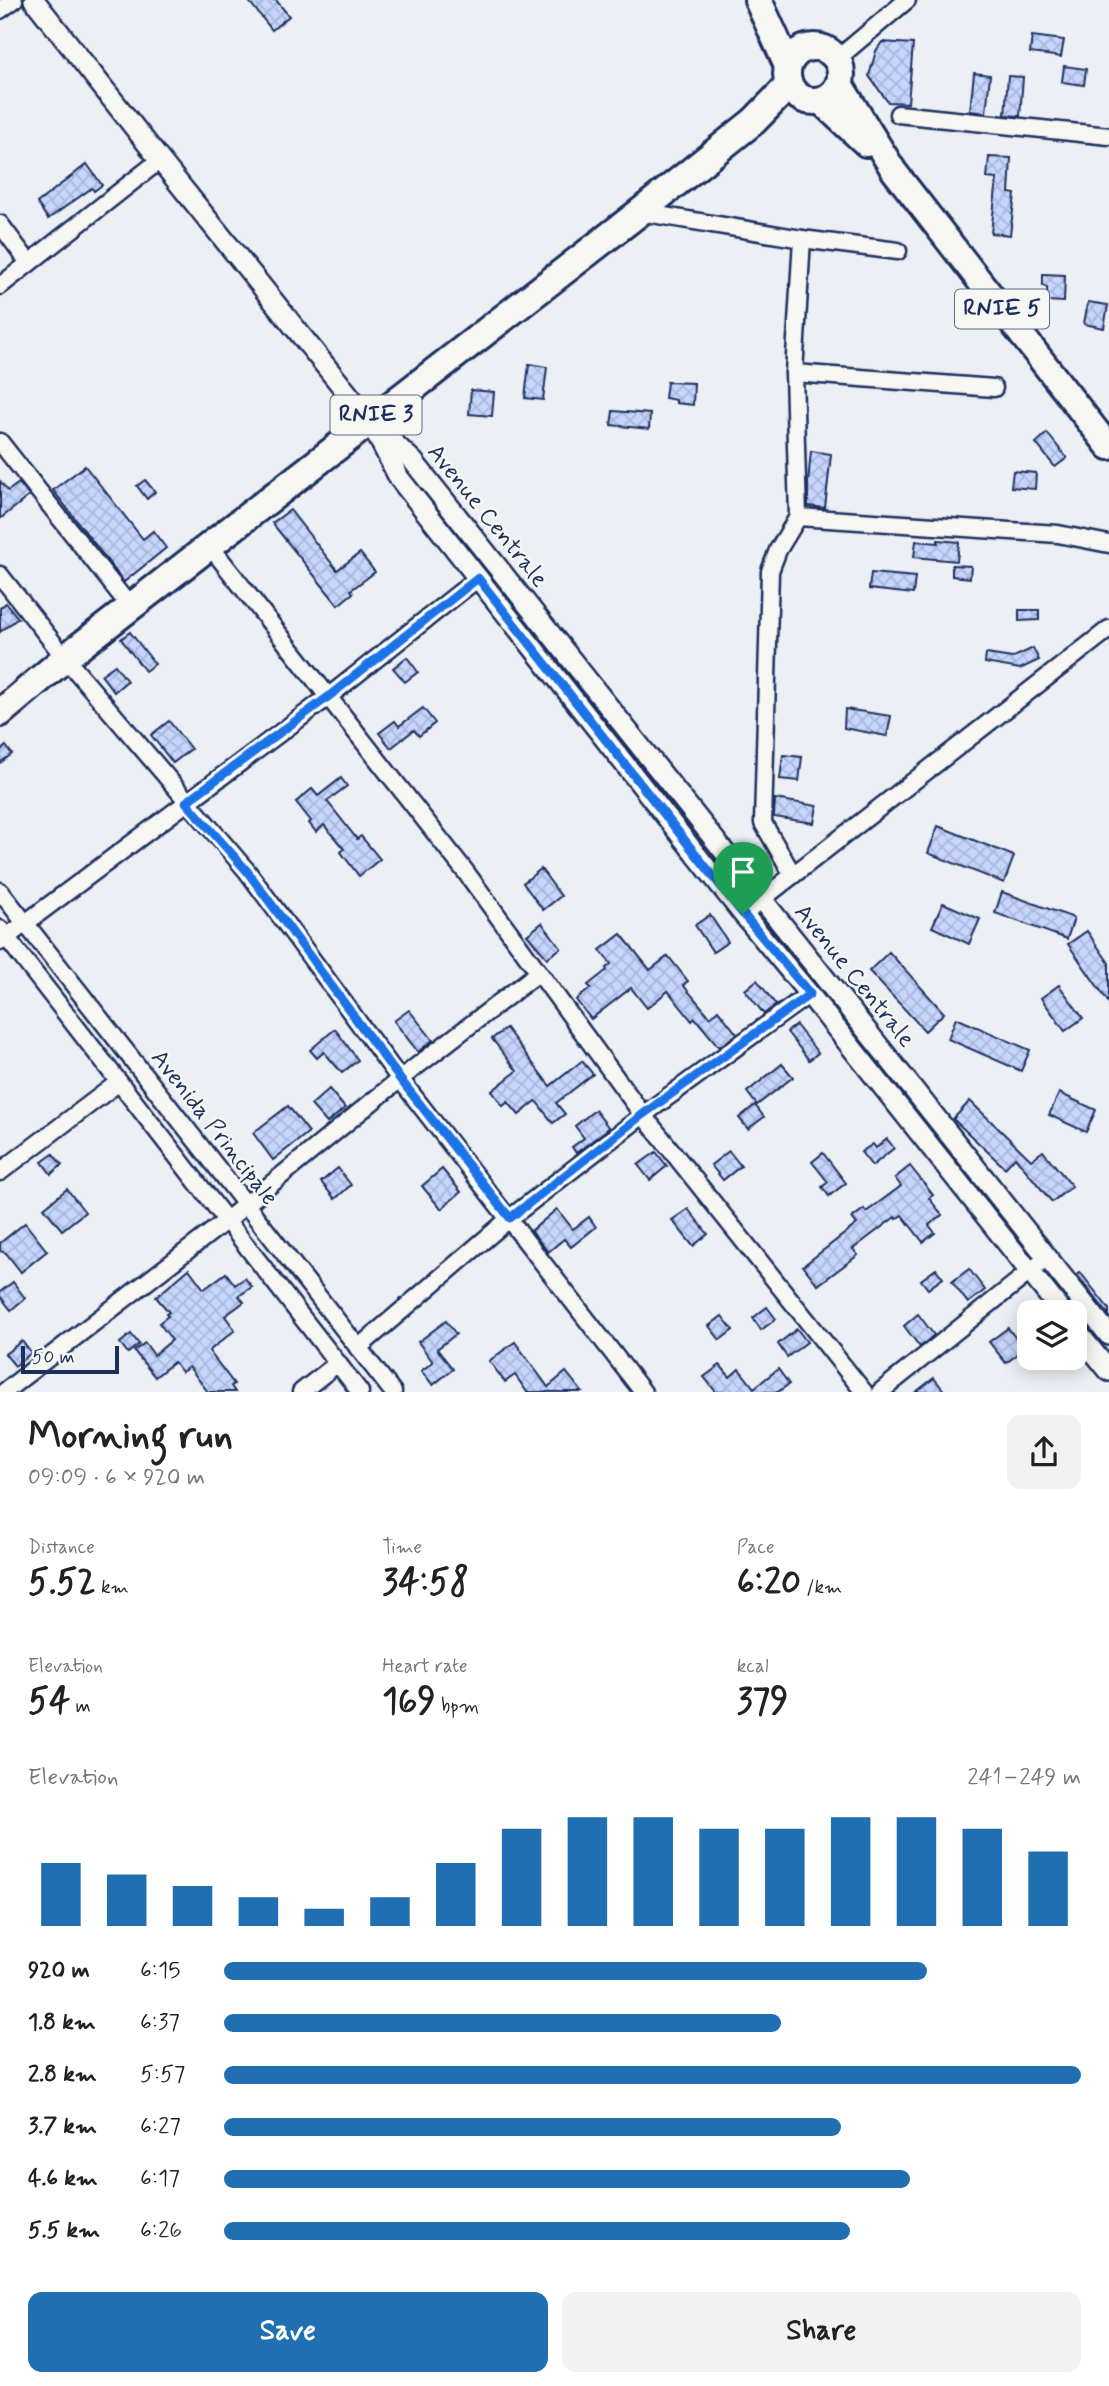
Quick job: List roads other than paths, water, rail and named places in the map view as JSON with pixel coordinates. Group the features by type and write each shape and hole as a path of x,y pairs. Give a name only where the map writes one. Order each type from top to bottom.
{"highway":[{"path":"760,0 811,47 830,52 838,71"},
{"path":"760,0 800,88"},
{"name":"RNIE 3","path":"800,88 793,57 801,50 811,47"},
{"name":"RNIE 3","path":"800,88 829,98 838,71"},
{"name":"RNIE 3","path":"0,713 65,658 369,420 800,88"}],"main road":[{"name":"RNIE 5","path":"838,71 894,171 1109,447"},
{"name":"RNIE 5","path":"800,88 894,171"}],"street":[{"path":"0,10 14,0"},
{"path":"34,0 369,420"},
{"path":"838,71 907,0"},
{"path":"898,114 1109,136"},
{"path":"0,286 160,160"},
{"path":"640,212 802,239 898,251"},
{"path":"0,224 29,263"},
{"path":"793,875 763,823 770,571 778,550 798,517 794,373 802,239"},
{"path":"794,373 994,388"},
{"name":"Avenue Centrale","path":"369,420 399,478 1052,1300"},
{"name":"Avenue Centrale","path":"369,420 414,461 1109,1335"},
{"path":"0,442 131,608"},
{"path":"798,517 1058,534 1109,544"},
{"path":"210,546 465,871 642,1115 864,1392"},
{"path":"0,575 65,658 247,871 400,1079 643,1392"},
{"path":"2,936 25,923 328,697 478,578"},
{"path":"743,914 1109,629"},
{"name":"Avenida Principale","path":"0,891 393,1392"},
{"name":"Avenida Principale","path":"2,936 360,1392"},
{"path":"4,1392 227,1220 400,1079 538,973"},
{"path":"358,1348 510,1218 642,1115 810,994"},
{"path":"0,1172 119,1082"},
{"path":"880,1392 1047,1258"},
{"path":"1087,1344 1109,1371"},
{"path":"301,1392 338,1363"}]}
